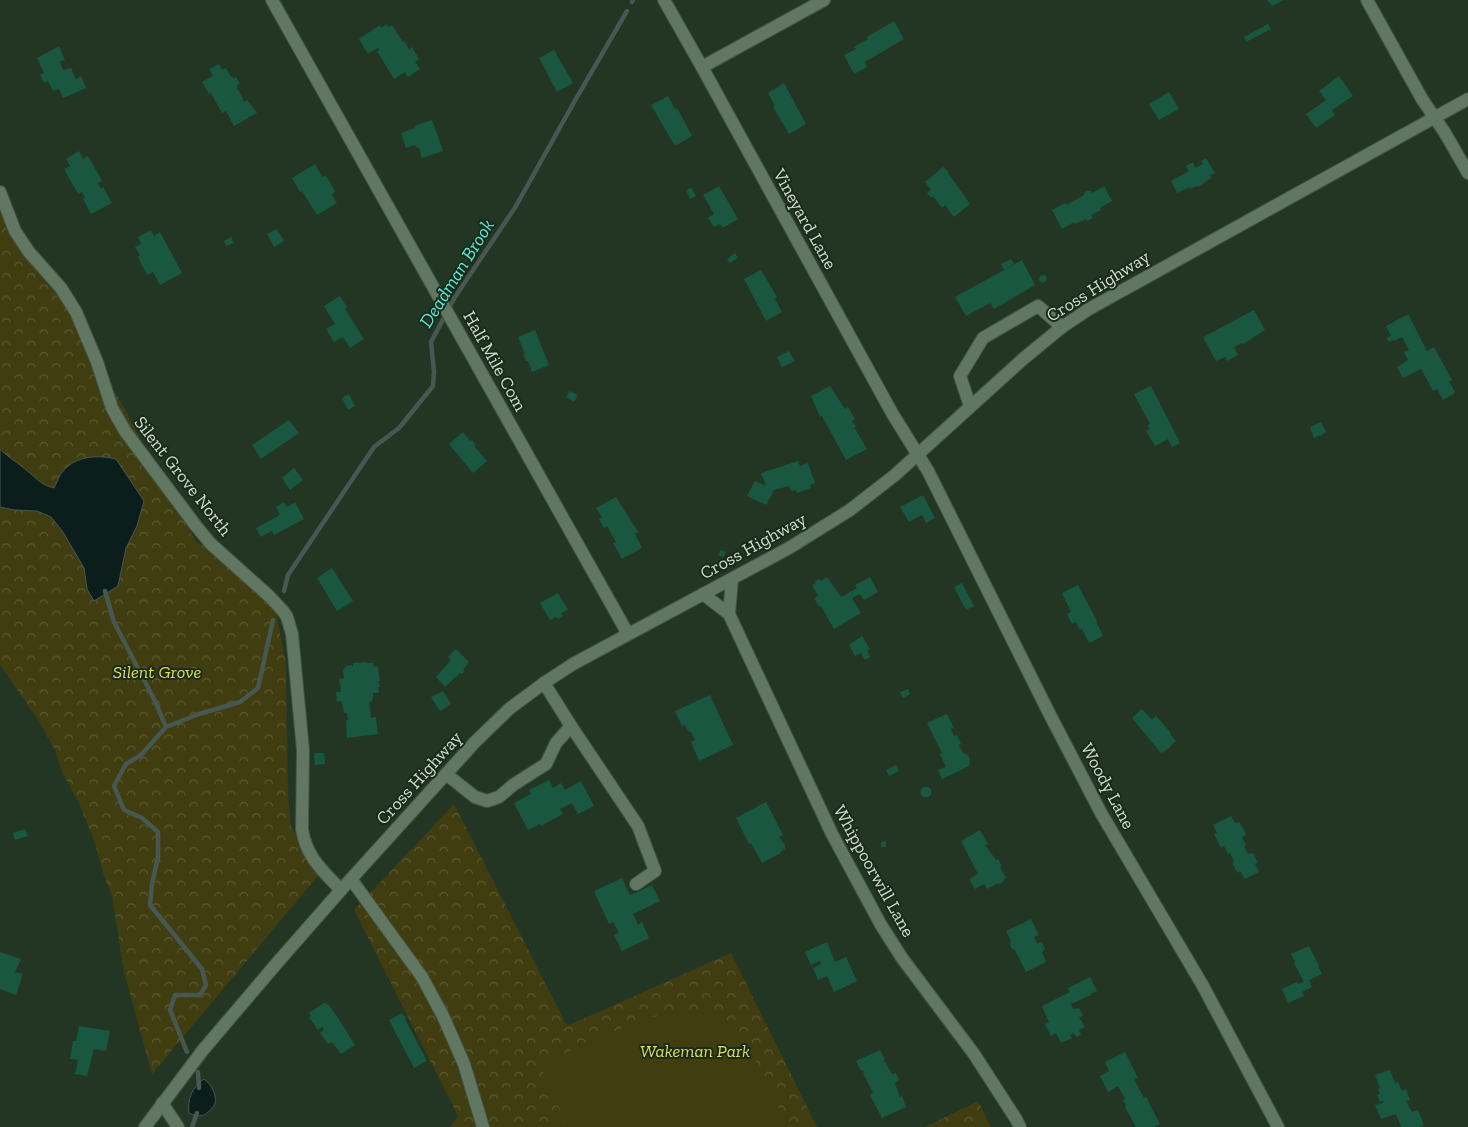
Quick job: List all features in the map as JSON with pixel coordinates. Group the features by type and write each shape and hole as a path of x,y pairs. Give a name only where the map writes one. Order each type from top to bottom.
{"street":[{"name":"Half Mile Com","path":"272,0 628,634"},
{"name":"Vineyard Lane","path":"664,0 917,455"},
{"path":"702,67 824,0"},
{"path":"1367,0 1418,91 1468,174"},
{"name":"Cross Highway","path":"148,1126 162,1103 217,1033 341,890 488,729 544,682 573,664 803,540 850,510 880,488 1023,359 1062,327 1113,294 1468,100"},
{"name":"Silent Grove North","path":"0,192 15,231 29,252 61,288 76,312 97,362 112,408 125,431 211,544 269,596 287,617 292,634 304,750 303,838 315,862 341,890"},
{"path":"970,406 960,376 983,338 1038,306 1062,327"},
{"name":"Woody Lane","path":"917,455 928,472 1101,813 1203,986 1278,1127"},
{"name":"Whippoorwill Lane","path":"729,614 732,579"},
{"name":"Whippoorwill Lane","path":"704,594 729,614 832,834 881,924 916,978 974,1054 1020,1127"},
{"path":"544,682 638,826 655,871 636,884"},
{"path":"446,774 475,798 487,800 499,796 546,764 556,743 571,726"},
{"path":"351,879 422,977 443,1016 464,1064 483,1127"},
{"path":"162,1103 178,1127"}],"green space":[{"name":"Silent Grove","path":"0,197 6,212 56,277 81,338 126,411 168,494 196,541 249,579 275,607 286,664 288,794 291,827 323,870 152,1074 124,972 112,896 94,840 79,803 62,772 55,750 37,718 0,665"},
{"name":"Wakeman Park","path":"454,804 567,1026 731,953 817,1127 450,1127 458,1116 354,910"},
{"path":"670,1012 701,1012 728,1026 752,1054 788,1127 568,1127 540,1065 632,1024"},
{"path":"978,1101 991,1127 925,1127"}],"water":[{"path":"0,449 42,483 54,488 62,473 81,459 102,457 116,459 144,501 137,526 126,548 118,586 94,601 87,589 84,568 63,532 51,517 37,511 0,507"},
{"path":"204,1079 213,1090 215,1104 204,1115 197,1116 189,1113 189,1103 193,1090"}],"building":[{"path":"1267,0 1284,0 1272,6"},
{"path":"894,21 904,39 865,62 867,67 854,74 844,55 856,49 854,47 868,39 867,37"},
{"path":"387,24 388,27 392,25 409,49 412,47 419,59 415,62 420,69 408,77 405,72 394,79 377,51 379,50 378,48 368,54 359,39 380,25 381,28"},
{"path":"1268,24 1271,29 1246,42 1244,37"},
{"path":"59,46 65,60 60,62 63,70 71,68 76,79 81,76 86,88 63,98 59,89 53,91 48,81 44,83 40,75 44,73 37,58"},
{"path":"554,50 573,83 557,92 539,58"},
{"path":"219,64 222,70 226,68 231,77 236,77 240,83 237,85 237,88 244,102 247,100 257,113 234,126 226,111 222,113 211,93 209,94 202,82 213,76 209,69"},
{"path":"1339,76 1353,96 1332,110 1335,115 1316,128 1306,114 1326,100 1319,91"},
{"path":"784,83 806,124 789,134 773,107 775,106 768,93"},
{"path":"1169,92 1179,109 1159,120 1149,104"},
{"path":"668,96 675,109 677,108 692,136 675,146 651,105"},
{"path":"432,120 443,151 422,158 419,148 415,145 406,148 401,133"},
{"path":"79,151 83,159 88,156 102,181 98,183 101,189 103,187 112,203 91,214 83,199 85,197 82,192 78,194 64,169 70,166 66,159"},
{"path":"1206,158 1215,173 1210,175 1211,178 1198,187 1190,189 1189,187 1177,193 1171,181 1189,171 1186,166 1193,162 1195,168 1203,164 1201,161"},
{"path":"315,164 322,177 326,176 335,191 332,195 337,203 317,215 292,178"},
{"path":"943,167 949,172 970,204 954,217 945,205 942,208 933,196 931,198 927,193 931,190 925,182"},
{"path":"719,186 738,219 723,228 720,224 714,227 708,218 714,214 703,195"},
{"path":"1104,186 1112,201 1091,215 1093,218 1075,224 1074,222 1062,229 1052,210 1065,203 1067,205 1084,195 1087,191 1092,193"},
{"path":"691,188 696,196 690,199 686,190"},
{"path":"277,229 284,241 274,247 267,234"},
{"path":"151,230 154,236 160,232 182,273 160,285 153,272 147,275 135,247 141,244 138,237"},
{"path":"231,237 234,243 226,246 224,241"},
{"path":"735,253 738,258 730,263 727,259"},
{"path":"1011,259 1014,264 1004,270 1001,264"},
{"path":"1022,260 1035,285 994,309 990,303 966,316 955,297"},
{"path":"761,270 777,297 775,299 782,312 766,321 744,279"},
{"path":"1044,275 1047,277 1046,281 1042,283 1039,280 1040,276"},
{"path":"340,296 347,307 345,309 364,339 350,348 343,337 334,342 326,329 335,324 324,306"},
{"path":"1254,310 1265,330 1243,344 1234,347 1238,355 1227,361 1225,357 1216,361 1203,337"},
{"path":"1408,314 1427,351 1434,347 1452,380 1449,382 1455,393 1443,400 1437,389 1433,391 1421,369 1403,378 1397,367 1408,360 1404,352 1409,350 1402,337 1389,342 1386,338 1391,336 1386,326"},
{"path":"535,330 549,365 532,372 523,354 525,354 518,337"},
{"path":"789,351 795,361 782,367 777,357"},
{"path":"830,386 845,409 848,407 855,419 852,421 856,427 854,427 867,449 846,460 822,416 820,417 811,396"},
{"path":"1151,386 1180,443 1172,447 1168,439 1155,446 1146,431 1150,429 1147,425 1150,424 1134,394"},
{"path":"570,391 578,395 574,402 566,397"},
{"path":"349,394 355,406 348,410 342,398"},
{"path":"289,420 299,433 261,459 252,445"},
{"path":"1321,422 1326,432 1314,438 1310,427"},
{"path":"463,432 470,441 472,440 476,445 474,446 487,461 473,473 449,444"},
{"path":"798,461 800,466 808,463 815,483 810,485 811,488 797,493 796,490 791,491 789,486 774,490 766,505 747,496 755,481 766,486 761,473"},
{"path":"294,468 303,480 290,490 282,478"},
{"path":"923,495 935,518 926,523 922,515 909,522 900,507"},
{"path":"616,497 638,532 635,534 642,548 622,559 613,543 616,542 607,526 604,528 599,519 602,517 596,508"},
{"path":"284,502 287,507 295,502 304,519 274,535 272,531 261,537 256,528 280,515 276,507"},
{"path":"721,550 726,552 723,557 718,555"},
{"path":"332,568 353,601 337,611 317,578"},
{"path":"827,577 841,597 857,588 855,585 870,577 878,592 864,600 860,594 852,598 861,613 834,629 821,606 819,607 814,598 818,596 812,585 816,583 815,581 820,579 821,581"},
{"path":"962,583 974,606 966,610 954,587"},
{"path":"1078,585 1103,636 1089,643 1076,622 1072,624 1067,614 1071,612 1062,593"},
{"path":"558,593 568,610 561,613 563,616 558,619 556,617 550,620 540,603"},
{"path":"862,636 870,649 867,651 870,657 865,660 861,653 855,656 849,645"},
{"path":"456,649 469,662 463,670 465,671 462,674 460,673 445,687 436,677 451,660 448,657"},
{"path":"353,663 373,663 374,667 378,666 379,693 373,693 373,698 369,702 371,718 376,717 378,734 347,738 347,713 344,713 341,701 337,702 336,692 341,690 339,679 344,678 343,670 347,666 352,665 353,667"},
{"path":"908,689 910,694 903,698 900,692"},
{"path":"443,691 451,704 440,711 431,697"},
{"path":"710,695 733,745 699,761 691,742 695,740 685,725 682,726 675,711"},
{"path":"1142,709 1152,720 1156,716 1176,741 1171,747 1161,753 1132,718"},
{"path":"947,714 954,728 951,729 954,736 957,735 963,753 968,755 970,760 969,766 942,779 938,770 946,767 940,754 942,753 927,723"},
{"path":"314,753 324,753 325,764 315,765"},
{"path":"896,765 899,771 889,776 886,770"},
{"path":"549,780 553,788 561,783 565,790 581,781 594,806 578,814 572,803 560,809 563,814 541,826 540,824 528,830 514,803 531,794 529,790"},
{"path":"926,786 932,792 926,798 920,792"},
{"path":"766,802 783,835 779,837 785,845 785,849 762,863 751,843 749,844 736,818"},
{"path":"1231,816 1235,823 1239,822 1244,830 1246,835 1242,837 1246,845 1244,846 1248,854 1253,853 1258,863 1255,864 1259,872 1245,879 1240,871 1237,873 1230,853 1228,854 1224,846 1221,848 1214,834 1217,833 1213,825"},
{"path":"25,829 28,836 15,840 13,833"},
{"path":"980,830 988,844 985,845 996,860 998,859 1006,878 1000,884 998,883 987,889 984,884 975,889 969,879 978,874 961,841"},
{"path":"886,841 886,847 881,847 881,842"},
{"path":"622,878 630,895 652,885 660,901 633,914 638,925 642,922 649,938 622,951 614,935 619,933 613,922 609,924 594,891"},
{"path":"1031,919 1039,935 1034,937 1037,943 1042,942 1045,949 1042,952 1046,962 1026,972 1015,950 1012,949 1011,941 1006,931"},
{"path":"827,942 835,962 846,957 857,981 834,992 827,976 818,980 813,968 821,964 820,961 811,965 805,952"},
{"path":"1309,946 1322,974 1309,980 1312,987 1302,992 1304,996 1288,1003 1282,989 1297,982 1298,984 1304,982 1291,954"},
{"path":"0,952 21,959 15,972 23,974 16,995 0,989"},
{"path":"1090,977 1097,991 1071,1004 1073,1009 1079,1008 1083,1016 1079,1017 1085,1027 1079,1030 1081,1035 1076,1037 1074,1033 1070,1035 1072,1038 1061,1043 1056,1033 1051,1036 1045,1024 1049,1022 1042,1006 1070,992 1068,988"},
{"path":"325,1002 336,1015 355,1045 341,1054 332,1042 328,1044 320,1033 324,1030 322,1027 318,1030 309,1017 311,1016 309,1013"},
{"path":"402,1013 427,1061 414,1068 389,1020"},
{"path":"79,1026 110,1031 106,1051 94,1049 87,1076 75,1074 78,1060 70,1059 73,1041 76,1041"},
{"path":"880,1050 885,1060 883,1060 891,1073 896,1073 899,1080 895,1083 906,1107 882,1118 870,1095 873,1093 863,1070 861,1071 856,1061"},
{"path":"1125,1052 1138,1078 1134,1079 1160,1124 1154,1127 1136,1127 1125,1107 1123,1100 1125,1099 1118,1086 1108,1092 1100,1076 1109,1071 1105,1062"},
{"path":"1390,1070 1395,1083 1398,1082 1402,1091 1406,1089 1410,1100 1406,1101 1412,1112 1418,1110 1424,1125 1419,1127 1401,1127 1396,1114 1381,1119 1375,1105 1383,1103 1383,1101 1380,1102 1377,1095 1380,1094 1378,1089 1380,1088 1375,1075"}],"waterway":[{"name":"Deadman Brook","path":"284,591 288,575 374,447 399,428 433,386 434,372 431,342 455,297 516,206 627,11"},
{"path":"105,591 114,622 155,701 166,727"},
{"name":"Deadman Brook","path":"187,1052 170,1010 175,995 200,995 206,985 202,969 150,905 158,857 158,832 142,818 124,810 114,786 126,764 141,755 166,727 199,714 240,702 258,688 273,620"},
{"name":"Deadman Brook","path":"198,1072 199,1088"},
{"name":"Deadman Brook","path":"192,1127 197,1113"}]}
